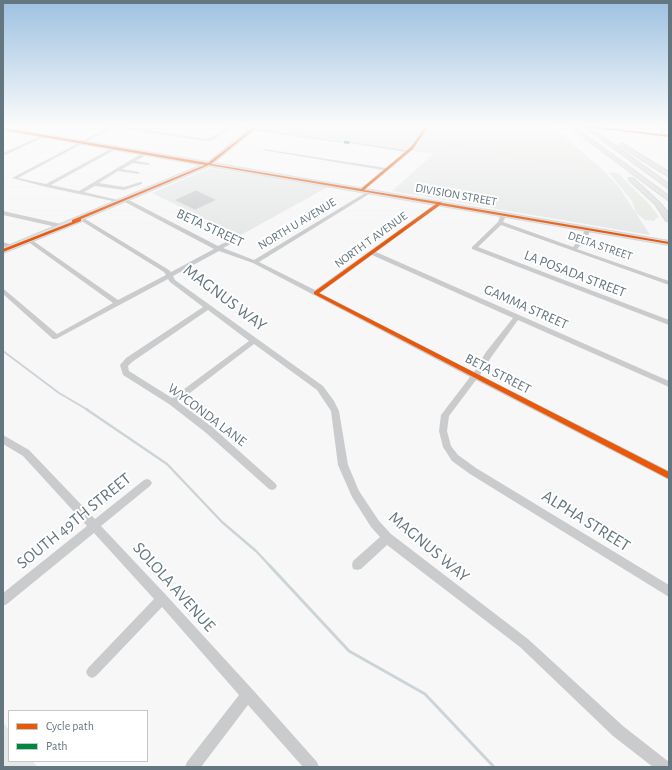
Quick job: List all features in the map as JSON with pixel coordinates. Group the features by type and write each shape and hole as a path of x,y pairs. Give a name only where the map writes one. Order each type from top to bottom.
{"highway":[{"path":"612,161 657,203 669,219"},
{"path":"617,161 669,200"},
{"path":"633,161 669,187"},
{"path":"647,161 669,175"}],"main road":[{"name":"DIVISION STREET","path":"193,161 669,243"},
{"path":"3,251 209,164 213,161"},
{"path":"73,221 82,220 122,201"}],"street":[{"name":"BETA STREET","path":"47,161 14,178 122,201 219,249 255,262 669,476"},
{"path":"46,186 92,161"},
{"path":"79,193 132,161 147,164"},
{"path":"334,161 386,169"},
{"path":"362,190 395,161"},
{"path":"118,170 137,173"},
{"path":"94,184 124,189 140,183"},
{"name":"NORTH U AVENUE","path":"255,262 372,191"},
{"name":"NORTH T AVENUE","path":"316,294 440,203"},
{"path":"3,214 62,226"},
{"path":"500,224 504,214"},
{"path":"82,220 167,271 170,276"},
{"name":"LA POSADA STREET","path":"500,224 474,248 669,323"},
{"name":"DELTA STREET","path":"500,224 669,282"},
{"path":"574,249 586,234 588,228"},
{"path":"3,291 56,337 238,238"},
{"path":"29,240 118,304"},
{"path":"3,244 12,247"},
{"name":"GAMMA STREET","path":"372,253 669,384"},
{"name":"MAGNUS WAY","path":"170,276 172,280 208,308 255,340 320,388 331,402 334,411 343,465 355,494 375,524 387,538 524,643 618,731 664,767"},
{"name":"WYCONDA LANE","path":"208,308 134,355 124,365 124,368 126,373 172,402 215,435 272,486"},
{"name":"ALPHA STREET","path":"517,317 475,376 448,410 443,420 443,431 447,446 455,458 486,480 669,591"},
{"path":"172,402 255,340"},
{"name":"SOLOLA AVENUE","path":"3,439 26,453 162,599 312,767"},
{"name":"SOUTH 49TH STREET","path":"3,600 147,483"},
{"path":"357,565 387,538"},
{"path":"92,672 162,599"},
{"path":"192,767 248,695"}],"shaded area":[{"path":"426,161 520,161 564,168 570,166 605,172 619,187 650,235 392,191"},
{"path":"520,161 592,161 605,172 570,166 564,168"},
{"path":"210,168 328,187 239,236 152,193"},
{"path":"613,172 619,174 649,204 659,217 655,219 655,221 645,220 636,213 632,201 609,173"},
{"path":"3,721 8,729 8,762 34,762 37,767 3,767"}],"building":[{"path":"196,190 217,200 195,210 174,200"}],"waterway":[{"path":"3,351 59,393 88,410"},
{"path":"86,409 167,464 222,522 256,551 271,567"},
{"path":"270,566 349,651 425,694 494,767"}],"cycle path":[{"path":"190,161 669,243"},
{"path":"73,221 209,164 213,161"},
{"path":"362,190 397,161"},
{"path":"440,203 316,293 669,476"},
{"path":"3,251 80,220"}]}
